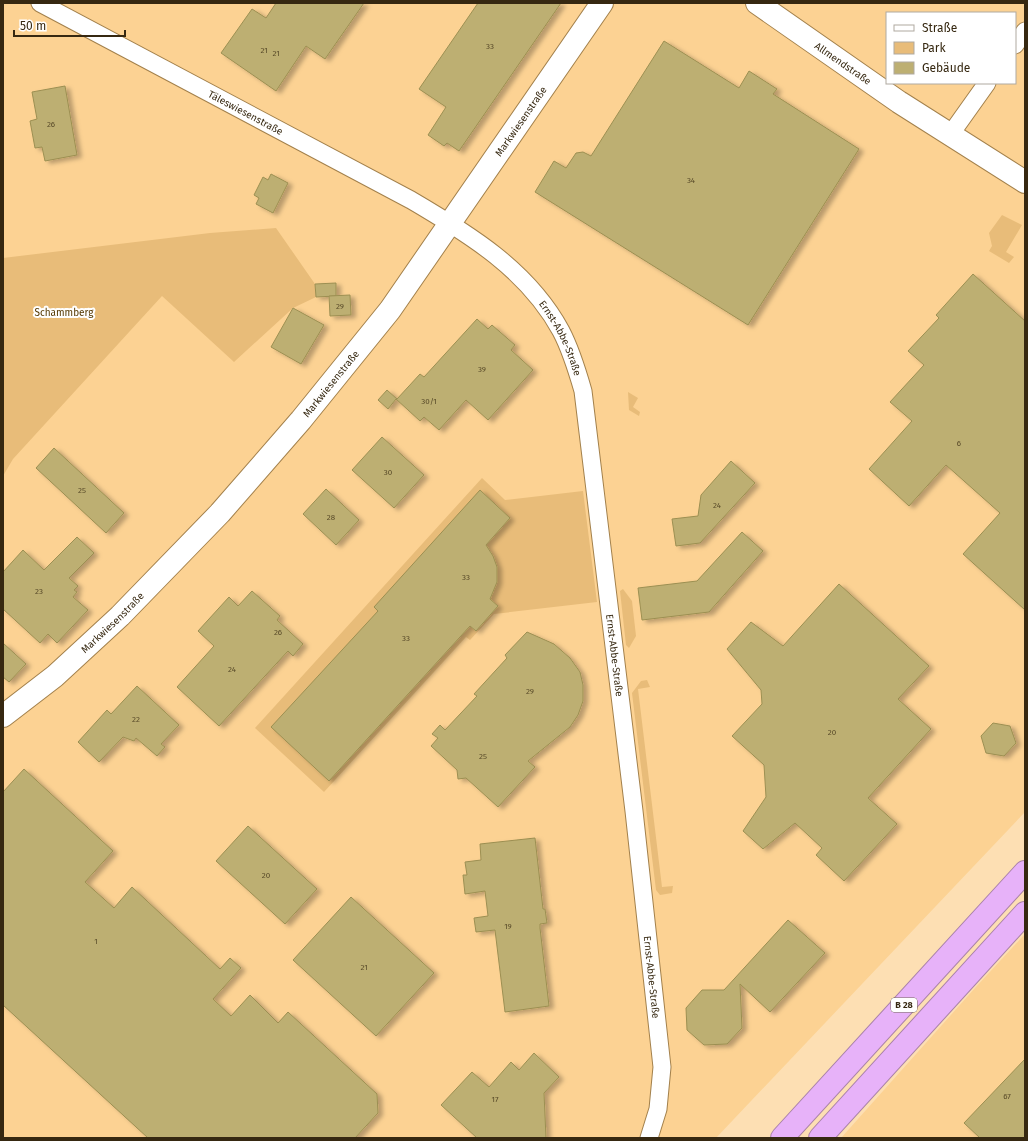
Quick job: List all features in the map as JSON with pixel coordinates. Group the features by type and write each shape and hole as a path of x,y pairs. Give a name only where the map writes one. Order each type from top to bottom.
{"highway":[{"name":"B 28","path":"782,1138 1025,872"},
{"name":"B 28","path":"820,1138 1025,913"}],"street":[{"name":"Täleswiesenstraße","path":"40,3 411,200 450,224"},
{"name":"Allmendstraße","path":"757,3 863,78 1025,182"},
{"name":"Markwiesenstraße","path":"3,716 55,676 125,610 220,513 301,420 390,310 602,4"},
{"path":"1016,44 1025,31"},
{"path":"950,135 987,84"},
{"name":"Ernst-Abbe-Straße","path":"450,224 499,257 539,298 561,330 583,391 634,805 662,1067 658,1109 649,1138"}],"shaded area":[{"path":"3,3 1025,3 1025,812 716,1138 3,1138"},
{"path":"1025,934 1025,1138 841,1138 975,988"}],"green space":[{"path":"1002,215 1022,225 1006,252 1014,257 1009,263 989,251 992,246 989,233"},
{"name":"Schammberg","path":"276,228 315,284 316,297 293,308 234,362 162,296 13,459 3,476 3,258 210,233"},
{"path":"628,392 638,398 633,407 640,412 639,416 629,410"},
{"path":"482,478 505,500 583,491 597,602 494,614 470,640 466,637 324,792 255,728"},
{"path":"623,589 632,601 636,636 629,648 626,645 620,591"},
{"path":"647,680 650,687 638,689 662,887 673,886 672,893 660,895 656,890 632,693 641,681"}],"building":[{"path":"276,3 364,3 325,59 306,46 276,91 221,53 252,9 266,18"},
{"path":"478,3 561,3 459,151 447,143 444,146 428,135 446,107 419,89"},
{"path":"664,41 739,88 749,71 777,89 773,94 859,149 748,325 535,192 554,161 566,168 576,153 583,152 591,156"},
{"path":"65,86 77,155 45,161 42,147 35,148 30,121 37,119 32,92"},
{"path":"271,174 288,183 273,213 256,204 259,198 254,195 263,177 268,180"},
{"path":"973,274 1025,321 1025,610 963,554 1000,513 946,465 909,506 869,469 912,421 890,402 924,365 908,351 939,318 936,315"},
{"path":"336,283 336,296 316,297 315,284"},
{"path":"350,295 351,315 330,316 329,296"},
{"path":"293,308 324,325 301,364 271,347"},
{"path":"477,319 488,329 492,325 515,345 511,350 533,370 488,420 466,400 439,430 424,417 420,421 396,399 388,409 378,400 387,390 397,399 420,374 424,377"},
{"path":"382,437 424,475 394,508 352,470"},
{"path":"54,448 124,513 106,533 36,468"},
{"path":"731,461 755,483 700,543 676,546 672,519 698,516 701,495"},
{"path":"326,489 359,520 336,545 303,514"},
{"path":"480,490 510,518 486,545 493,556 497,567 497,582 490,599 498,606 476,631 470,626 329,781 271,727 378,611 374,607"},
{"path":"742,532 763,551 709,612 642,620 638,588 697,581"},
{"path":"77,537 94,553 69,578 78,586 74,590 77,592 73,597 88,610 57,643 48,634 40,643 3,609 3,572 23,550 44,570"},
{"path":"839,584 929,666 898,699 931,729 868,798 897,824 844,881 816,855 822,848 795,823 763,849 743,831 766,797 764,765 732,736 762,704 761,690 727,649 751,622 783,646"},
{"path":"252,591 280,616 277,620 303,644 293,656 288,651 219,726 177,687 214,646 198,631 229,597 238,606"},
{"path":"527,632 554,644 570,658 580,672 583,685 583,701 578,715 570,727 528,761 535,767 498,807 466,778 458,779 457,770 431,746 438,738 432,734 440,725 445,730 477,696 474,694 507,658 505,655"},
{"path":"3,643 26,664 9,682 3,677"},
{"path":"137,686 179,725 161,744 165,747 157,756 136,738 134,741 123,737 99,762 78,742 107,710 111,714"},
{"path":"993,723 1010,726 1016,743 1004,756 986,753 981,736"},
{"path":"24,769 113,851 85,882 114,908 132,887 220,969 230,958 241,968 213,999 231,1016 250,995 278,1023 288,1012 377,1094 378,1113 355,1138 148,1138 3,1005 3,792"},
{"path":"248,826 317,889 285,924 216,861"},
{"path":"535,838 543,909 545,909 547,923 540,924 540,928 549,1006 505,1012 495,930 476,932 474,918 488,916 485,891 465,894 463,875 467,875 465,862 481,860 480,844"},
{"path":"351,897 434,973 376,1036 293,960"},
{"path":"788,920 825,953 770,1012 740,984 742,1028 727,1044 704,1045 687,1030 686,1008 702,990 724,990"},
{"path":"534,1053 559,1077 544,1093 546,1138 477,1138 441,1105 472,1072 489,1087 511,1062 519,1070"},
{"path":"1025,1059 1025,1138 980,1138 964,1123"}]}
